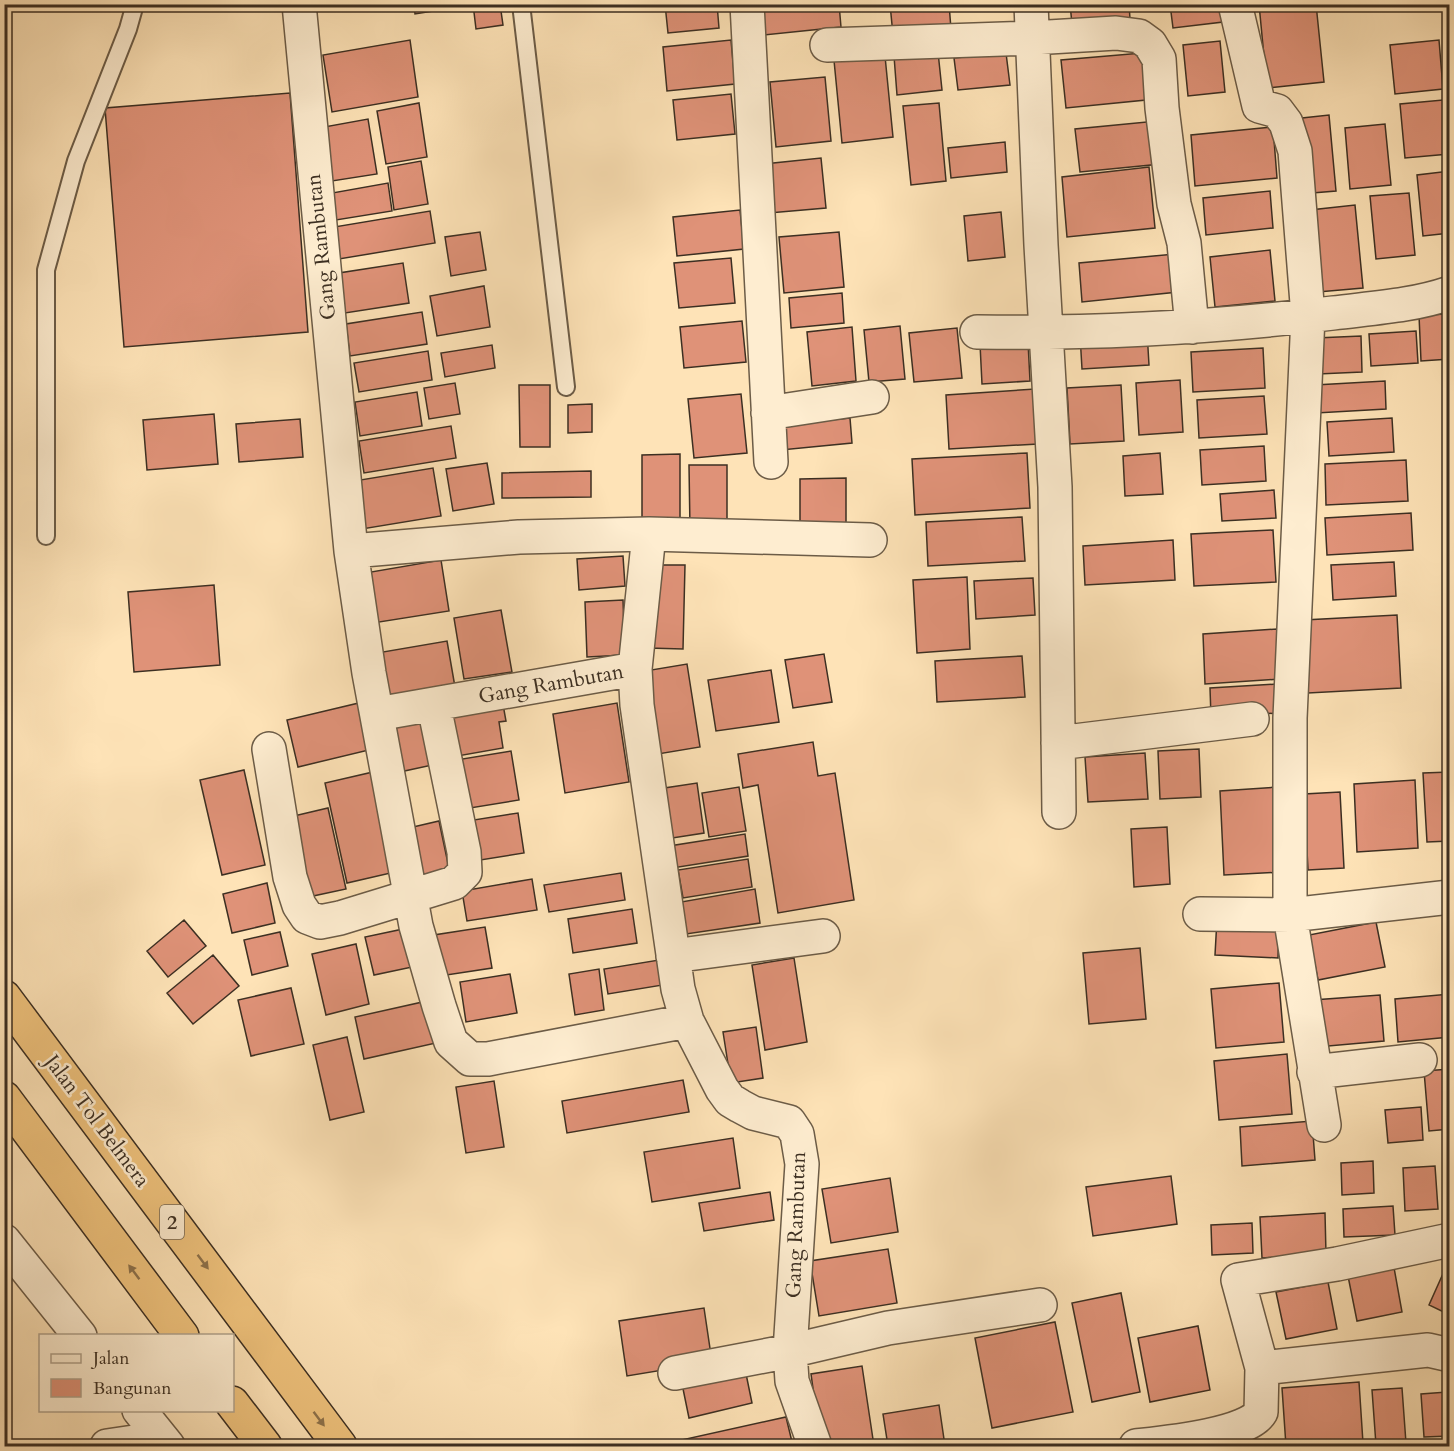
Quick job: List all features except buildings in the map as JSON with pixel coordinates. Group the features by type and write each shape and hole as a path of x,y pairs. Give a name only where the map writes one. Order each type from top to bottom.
{"highway":[{"name":"Jalan Tol Belmera","path":"4,997 340,1446"},
{"path":"4,1098 181,1334"},
{"path":"234,1406 265,1446"}],"street":[{"name":"Gang Rambutan","path":"299,4 351,551 377,714 434,706 635,669 637,705 673,956 678,989 687,1021 730,1100 753,1113 789,1122 797,1134 802,1164 790,1351 792,1380 815,1446"},
{"path":"747,4 771,462"},
{"path":"1031,4 1055,487 1059,812"},
{"path":"1235,4 1259,106 1277,111 1286,123 1295,151 1308,316 1290,718 1290,915 1324,1125"},
{"path":"827,45 1116,33 1139,36 1150,44 1159,59 1162,108 1174,204 1184,243 1192,327"},
{"path":"977,332 1046,333 1192,327 1429,301 1449,293"},
{"path":"768,413 872,397"},
{"path":"635,669 648,534"},
{"path":"351,551 519,537 648,534 870,540"},
{"path":"268,749 290,877 299,904 307,917 320,922 340,918 454,883 465,872 464,852 434,706"},
{"path":"377,714 416,926 451,1042 470,1059 488,1059 687,1021"},
{"path":"1058,742 1252,719"},
{"path":"1200,914 1290,915 1430,901 1449,897"},
{"path":"673,956 823,936"},
{"path":"1314,1072 1420,1060"},
{"path":"1136,1446 1189,1443 1244,1426 1258,1417 1262,1407 1262,1368 1238,1280 1337,1264 1449,1240"},
{"path":"4,1242 79,1334"},
{"path":"675,1373 790,1351 888,1328 1040,1305"},
{"path":"1262,1368 1428,1350 1449,1354"},
{"path":"142,1412 164,1442"},
{"path":"107,1446 164,1442"}],"lane":[{"path":"46,536 46,270 76,161 128,29 135,4"},
{"path":"521,4 566,387"}]}
